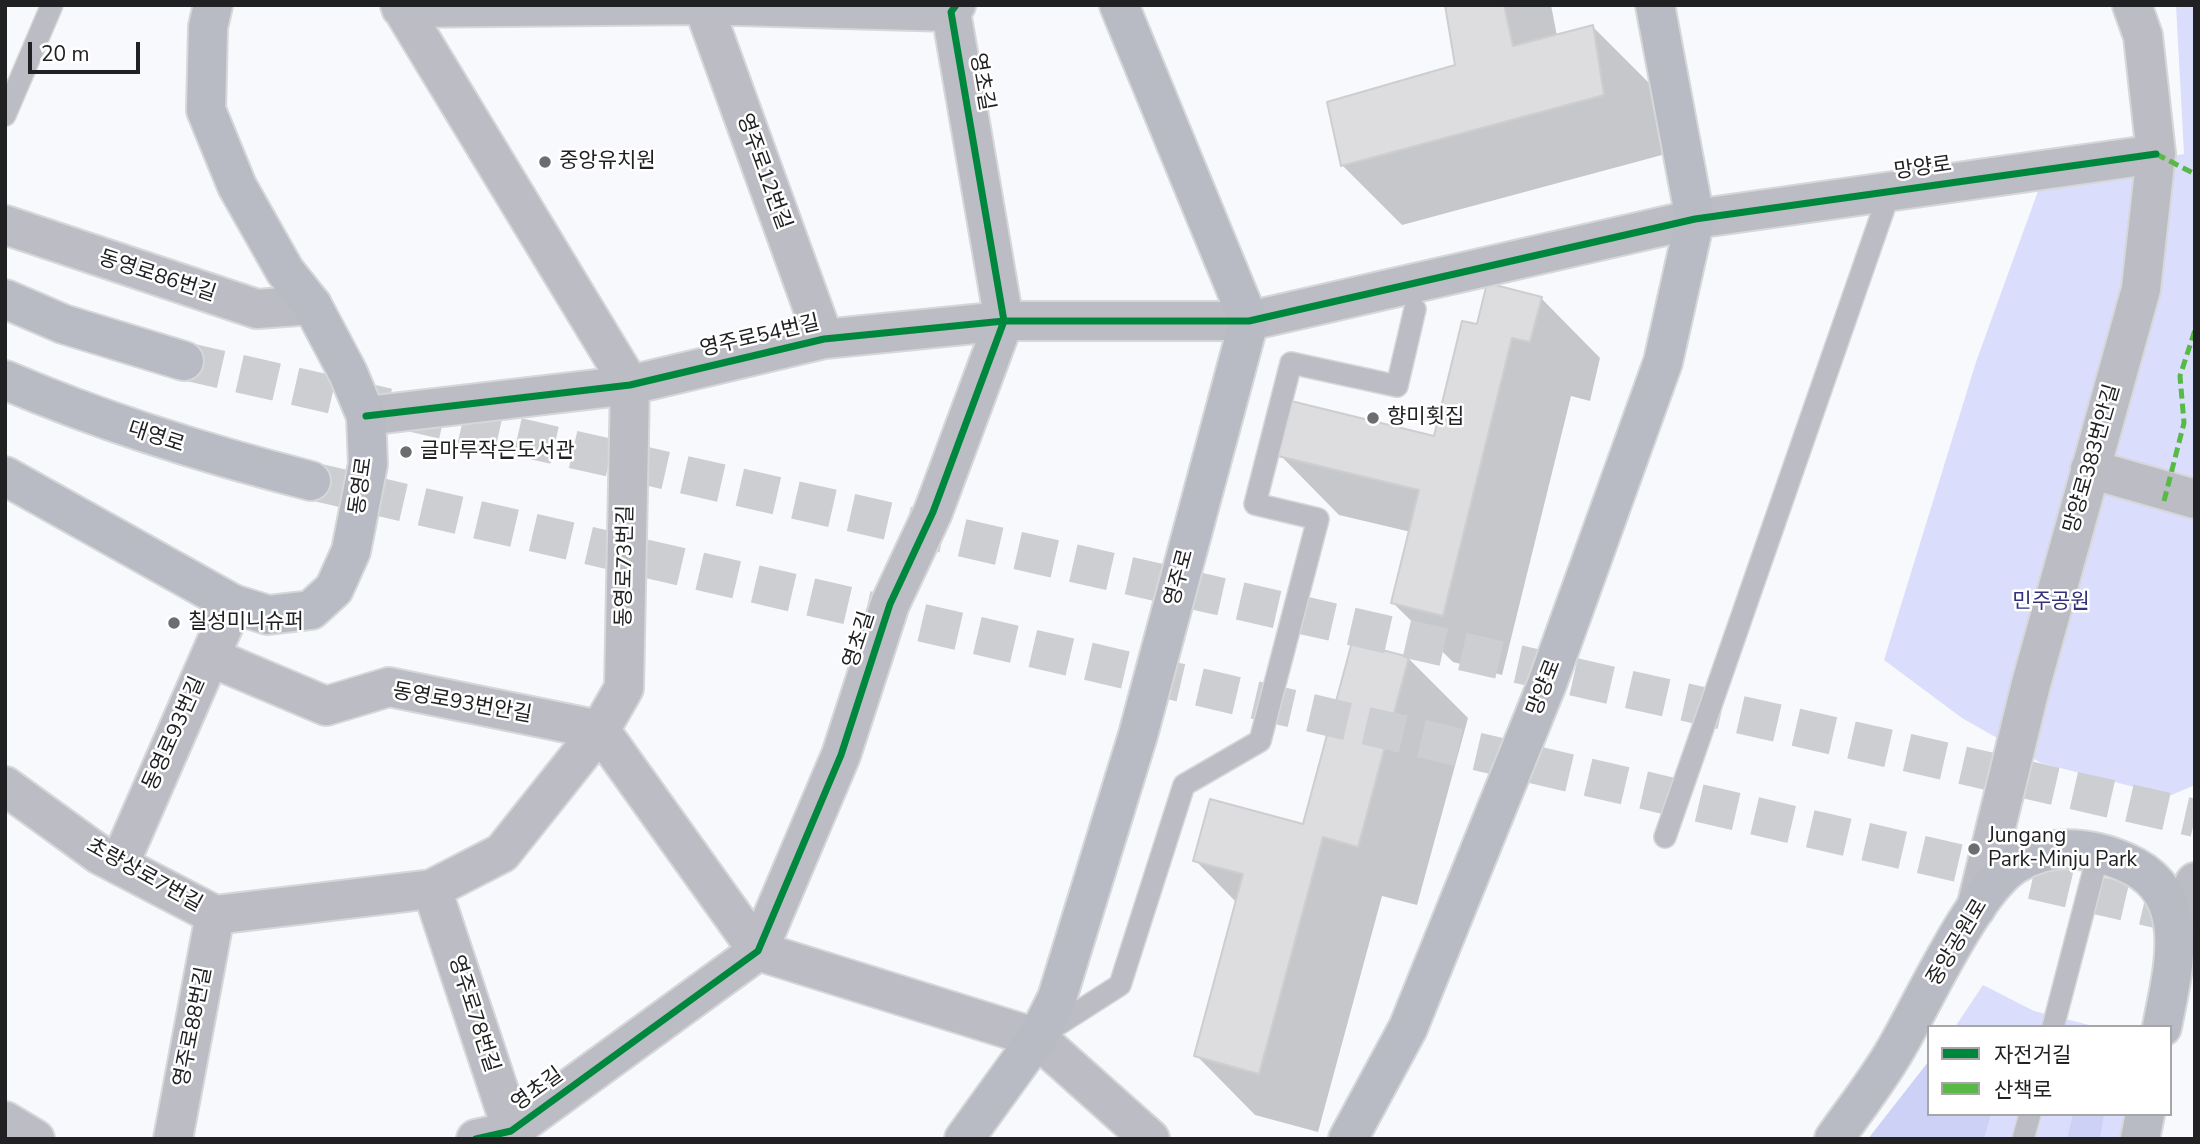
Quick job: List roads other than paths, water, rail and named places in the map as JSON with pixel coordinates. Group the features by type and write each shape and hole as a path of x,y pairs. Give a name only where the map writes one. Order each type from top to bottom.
{"street":[{"name":"동영로","path":"5,476 233,604 268,615 312,610 334,589 351,551 368,464 366,416 312,305 285,271 244,198 206,110 208,27 213,5"},
{"path":"400,6 703,5 953,9"},
{"name":"영주로12번길","path":"703,5 824,339"},
{"path":"1119,5 1249,321"},
{"name":"망양로","path":"1348,1139 1408,1028 1547,684 1663,362 1695,219 1655,5"},
{"name":"망양로383번안길","path":"1976,908 2031,684 2141,289 2156,154 2143,36 2132,5"},
{"path":"400,6 630,385"},
{"name":"영초길","path":"501,1136 758,951 841,755 890,604 933,512 1004,321 953,9"},
{"name":"망양로","path":"1695,219 2156,154"},
{"name":"영주로54번길","path":"366,416 630,385 824,339 1004,321 1249,321 1695,219"},
{"name":"동영로86번길","path":"5,225 257,309 312,305"},
{"path":"5,299 63,324 184,360"},
{"name":"영주로","path":"964,1139 1037,1038 1057,999 1138,735 1249,321"},
{"name":"대영로","path":"5,380 88,416 196,451 311,481"},
{"name":"동영로73번길","path":"215,915 432,889 502,853 600,730 624,688 630,385"},
{"path":"2090,469 2195,499"},
{"name":"동영로93번길","path":"119,865 233,604"},
{"name":"동영로93번안길","path":"210,657 326,706 389,687 600,730"},
{"path":"600,730 758,951 1037,1038 1150,1139"},
{"name":"초량상로7번길","path":"5,786 119,865 215,915"},
{"name":"중앙공원로","path":"1834,1139 1895,1051 1976,908 2014,865 2038,853 2066,849 2099,851 2147,874 2164,894 2175,922 2172,971 2162,1025"},
{"path":"2175,922 2195,881"},
{"name":"영주로78번길","path":"432,889 501,1136"},
{"name":"영주로88번길","path":"173,1139 215,915"},
{"path":"2140,1139 2145,1116"},
{"path":"5,1121 35,1139"}],"lane":[{"path":"5,115 52,5"},
{"path":"1665,837 1891,191"},
{"path":"1037,1038 1120,985 1184,785 1260,741 1318,519 1255,504 1291,363 1397,386 1415,309"},
{"path":"2054,1025 2099,851"},
{"path":"2024,1139 2030,1116"}],"tunnel":[{"path":"184,361 2195,818"},
{"path":"311,481 2195,918"}],"place":[{"name":"중앙유치원","path":"545,162"},
{"name":"향미횟집","path":"1373,418"},
{"name":"글마루작은도서관","path":"406,452"},
{"name":"칠성미니슈퍼","path":"174,623"},
{"name":"Jungang Park-Minju Park","path":"1974,849"}],"park label":[{"name":"민주공원","path":"2051,603"}]}
